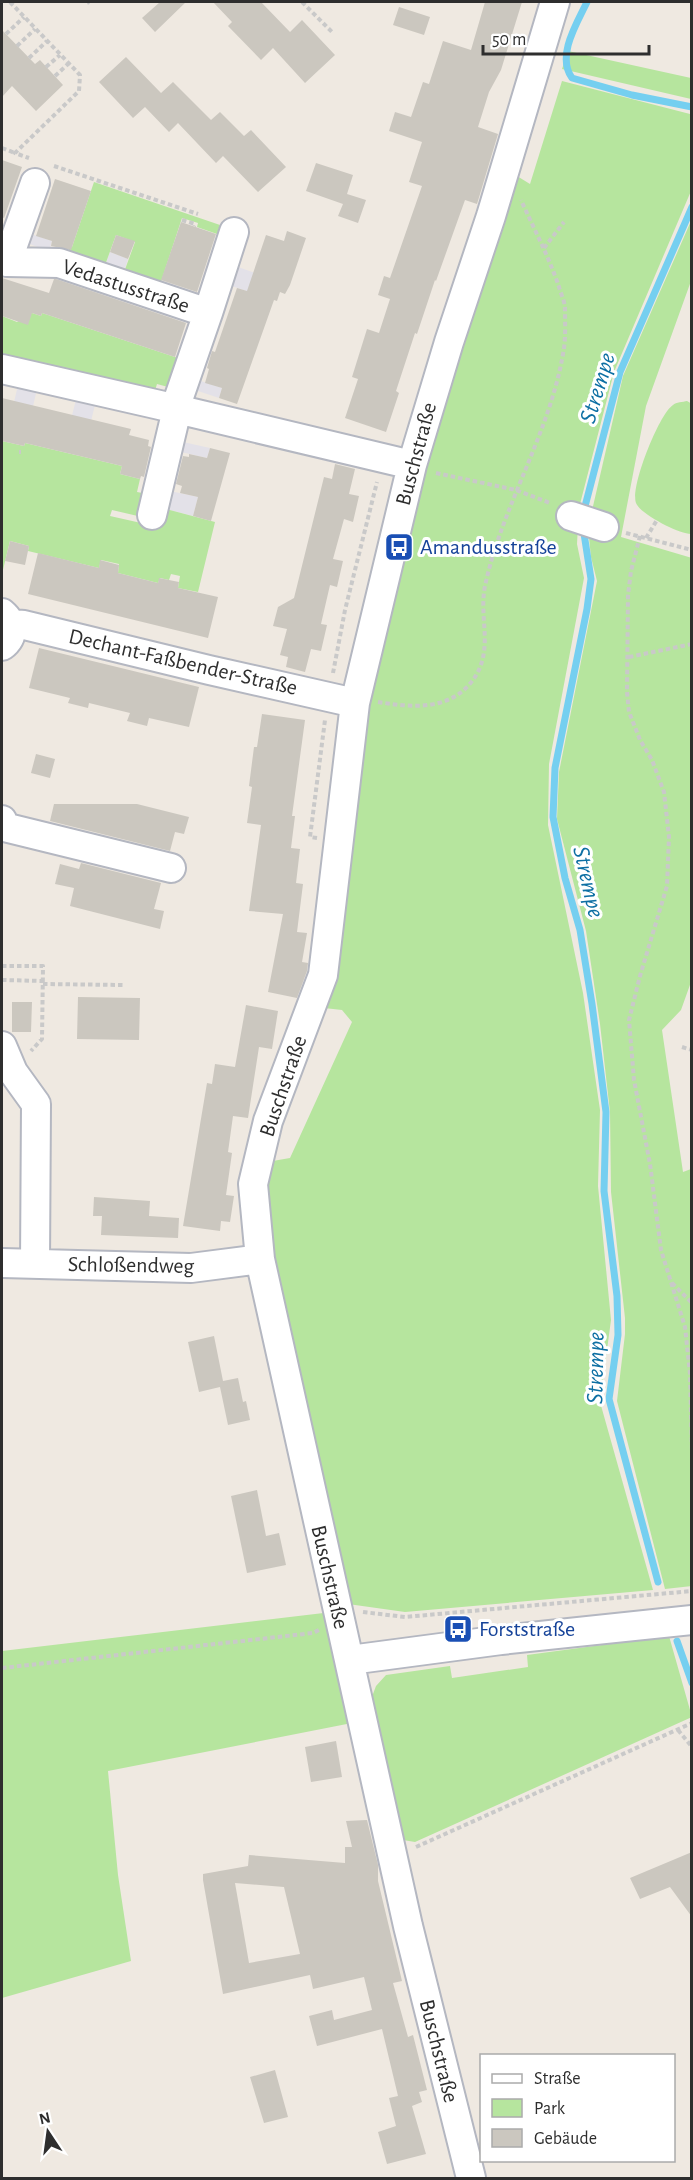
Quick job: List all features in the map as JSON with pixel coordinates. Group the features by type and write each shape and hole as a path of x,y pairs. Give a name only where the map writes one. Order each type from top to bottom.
{"street":[{"name":"Buschstraße","path":"471,2178 408,1926 260,1259 253,1184 268,1121 323,975 356,703 412,465 555,2"},
{"name":"Vedastusstraße","path":"39,169 4,261 58,263 208,313"},
{"name":"Vedastusstraße","path":"177,409 234,232"},
{"path":"2,369 412,465"},
{"path":"152,515 177,409"},
{"path":"571,516 604,527"},
{"name":"Dechant-Faßbender-Straße","path":"4,638 24,625 356,703"},
{"path":"2,820 4,828 171,868"},
{"path":"7,1059 36,1104 35,1263"},
{"name":"Schloßendweg","path":"2,1263 191,1268 260,1259"},
{"path":"350,1660 501,1640 692,1620"}],"path":[{"path":"10,2 80,75 79,92 15,153"},
{"path":"302,2 332,32"},
{"path":"6,34 24,16"},
{"path":"17,46 35,29"},
{"path":"29,58 47,41"},
{"path":"46,67 60,55"},
{"path":"55,76 68,64"},
{"path":"2,148 15,153 39,169 198,214"},
{"path":"356,703 374,701 395,705 427,706 443,702 457,695 468,685 478,669 485,650 485,586 516,490 547,415 563,353 565,306 544,248 516,188 511,182 501,182"},
{"path":"182,220 195,224 194,226"},
{"path":"544,248 564,222"},
{"path":"412,465 432,472 516,490 547,501 571,516"},
{"path":"333,675 345,610 379,475"},
{"path":"657,520 643,537 631,571 628,595 627,692 629,712 640,740 652,760 664,792 669,837 668,886 629,1020 634,1080 650,1164 661,1250 685,1327 691,1373 689,1426 692,1452"},
{"path":"604,527 692,550"},
{"path":"629,657 692,644"},
{"path":"2,966 43,966 42,1039 7,1059"},
{"path":"2,980 123,985"},
{"path":"682,1047 692,1050"},
{"path":"671,1283 692,1303"},
{"path":"2,1668 313,1633 352,1610 405,1617 692,1591"},
{"path":"393,1857 692,1723"},
{"path":"678,1730 692,1747"}],"shaded area":[{"path":"25,232 52,241 49,251 21,241"},
{"path":"110,252 128,259 123,275 104,268"},
{"path":"235,266 270,278 255,294 229,285"},
{"path":"195,379 222,388 219,398 192,389"},
{"path":"19,381 38,385 29,423 10,419"},
{"path":"77,396 96,401 87,437 70,423"},
{"path":"183,442 210,448 207,458 181,452"},
{"path":"170,491 198,497 193,516 166,509"}],"green space":[{"path":"568,51 691,78 691,99 562,69"},
{"path":"562,81 692,116 691,191 614,372 579,508 577,544 584,578 549,764 548,825 583,993 600,1110 598,1186 611,1320 600,1402 653,1590 405,1612 348,1604 264,1229 267,1162 290,1158 352,1022 342,1010 324,1008 365,708 415,493 517,176 530,184"},
{"path":"94,182 220,225 217,234 197,227 198,223 182,218 159,288 123,275 135,242 116,235 104,268 67,256"},
{"path":"691,221 691,281 646,406 621,537 692,558 691,982 681,1010 662,1030 683,1172 691,1169 692,1586 665,1589 617,1401 625,1318 611,1192 610,1112 586,931 557,819 559,772 597,581 591,557 588,528 623,376"},
{"path":"32,313 41,316 42,313 184,360 168,387 157,384 154,394 2,355 2,316 17,322"},
{"path":"687,401 692,404 691,534 669,527 652,518 636,503 635,495 641,467 660,422 673,405"},
{"path":"2,441 24,446 25,443 122,466 120,474 140,479 137,492 148,494 142,517 112,510 110,516 150,525 166,509 215,522 198,592 178,588 180,576 171,574 169,580 160,578 158,583 118,573 119,564 101,560 99,568 28,551 29,546 10,541 2,574"},
{"path":"332,1612 357,1722 108,1771 118,1875 131,1961 2,1998 2,1651"},
{"path":"669,1636 692,1717 415,1842 403,1840 370,1702 376,1686 386,1675 450,1666 452,1678 528,1667 527,1655"}],"building":[{"path":"160,2 186,2 155,32 142,18"},
{"path":"213,2 261,2 290,32 302,20 335,55 305,83 273,48 261,60 228,26 232,22"},
{"path":"485,2 522,2 501,70 489,92 478,127 498,134 477,204 465,200 417,334 415,333 396,391 399,393 386,432 345,418 358,379 352,377 367,329 379,333 390,299 378,295 384,276 390,278 422,186 409,182 422,142 389,131 395,112 411,117 423,82 429,84 443,41 471,50"},
{"path":"399,7 430,17 424,35 393,25"},
{"path":"2,30 35,64 40,60 63,85 36,111 12,86 2,97"},
{"path":"126,57 161,93 173,82 211,120 220,112 244,136 251,130 286,167 258,192 223,156 216,163 178,123 169,132 145,107 133,118 99,82"},
{"path":"2,160 22,167 4,218 2,217"},
{"path":"316,163 353,175 347,194 366,200 358,223 338,216 343,204 306,191"},
{"path":"55,179 91,191 71,250 51,246 52,241 36,236"},
{"path":"181,222 216,234 197,292 161,280"},
{"path":"287,231 306,238 290,285 285,294 280,292 277,301 274,300 237,404 219,398 222,388 205,383 209,369 207,368 212,351 215,352 237,288 247,291 266,235 284,241"},
{"path":"116,235 135,241 128,259 110,252"},
{"path":"2,278 49,293 56,279 186,323 175,357 42,313 41,316 32,313 28,325 2,316"},
{"path":"2,398 131,429 129,435 149,440 148,446 151,447 144,477 141,476 140,479 120,474 122,466 25,443 24,446 2,441"},
{"path":"210,448 230,453 211,521 193,516 198,497 180,493 182,486 176,484 183,456 189,457 189,454 207,458"},
{"path":"335,464 355,469 349,494 359,496 353,522 344,519 333,559 343,561 337,587 330,585 321,624 327,625 321,651 311,649 305,672 286,667 288,657 280,655 287,629 273,626 278,607 294,598 324,477 332,479"},
{"path":"10,541 29,546 25,565 5,561"},
{"path":"38,553 99,568 100,560 119,565 118,573 158,583 159,578 179,582 178,588 218,597 208,638 28,594"},
{"path":"39,648 199,687 189,727 149,718 147,726 127,721 130,713 89,703 88,708 68,703 70,698 29,688"},
{"path":"262,714 305,720 292,816 295,816 291,848 300,849 296,883 303,884 297,932 307,933 302,962 308,963 307,971 297,998 268,992 283,914 249,911 261,825 247,823 252,787 249,786 254,747 257,747"},
{"path":"36,754 55,759 50,778 31,773"},
{"path":"54,804 137,804 189,817 184,834 175,832 170,851 50,821"},
{"path":"81,863 161,883 154,909 164,911 160,929 70,906 74,888 55,884 60,864 79,869"},
{"path":"78,997 140,998 139,1040 77,1039"},
{"path":"12,1002 32,1002 31,1032 12,1032"},
{"path":"246,1005 278,1011 272,1049 259,1047 248,1118 233,1116 228,1152 232,1153 226,1195 234,1196 230,1222 221,1221 220,1231 183,1226 207,1083 212,1084 215,1064 235,1067"},
{"path":"94,1197 150,1201 149,1216 179,1218 178,1238 101,1235 102,1216 93,1216"},
{"path":"214,1336 223,1381 238,1378 250,1420 228,1425 220,1387 199,1392 188,1342"},
{"path":"257,1490 266,1536 279,1533 286,1565 247,1573 231,1496"},
{"path":"336,1741 342,1777 311,1782 305,1747"},
{"path":"367,1820 378,1865 378,1881 402,1981 393,1983 408,2037 413,2035 427,2090 419,2092 422,2102 412,2106 426,2154 387,2164 378,2132 396,2126 389,2098 398,2096 382,2029 317,2046 309,2016 332,2010 334,2020 372,2010 364,1977 313,1989 310,1975 223,1994 203,1880 203,1874 248,1866 249,1855 345,1863 345,1847 352,1847 346,1821","holes":["235,1883 284,1887 300,1954 249,1963"]},
{"path":"692,1852 692,1917 670,1887 640,1899 630,1878"},
{"path":"275,2070 288,2117 264,2123 250,2077"}],"waterway":[{"name":"Strempe","path":"587,2 567,50 566,60 572,78 632,95 692,107"},
{"name":"Strempe","path":"583,514 620,372 692,207"},
{"name":"Strempe","path":"583,527 591,579 555,768 553,817 565,878 580,930 606,1112 604,1191 617,1296 618,1335 609,1399 658,1582"},
{"name":"Strempe","path":"677,1641 692,1683"}],"place":[{"name":"Amandusstraße","path":"399,547"},
{"name":"Forststraße","path":"458,1629"}]}
